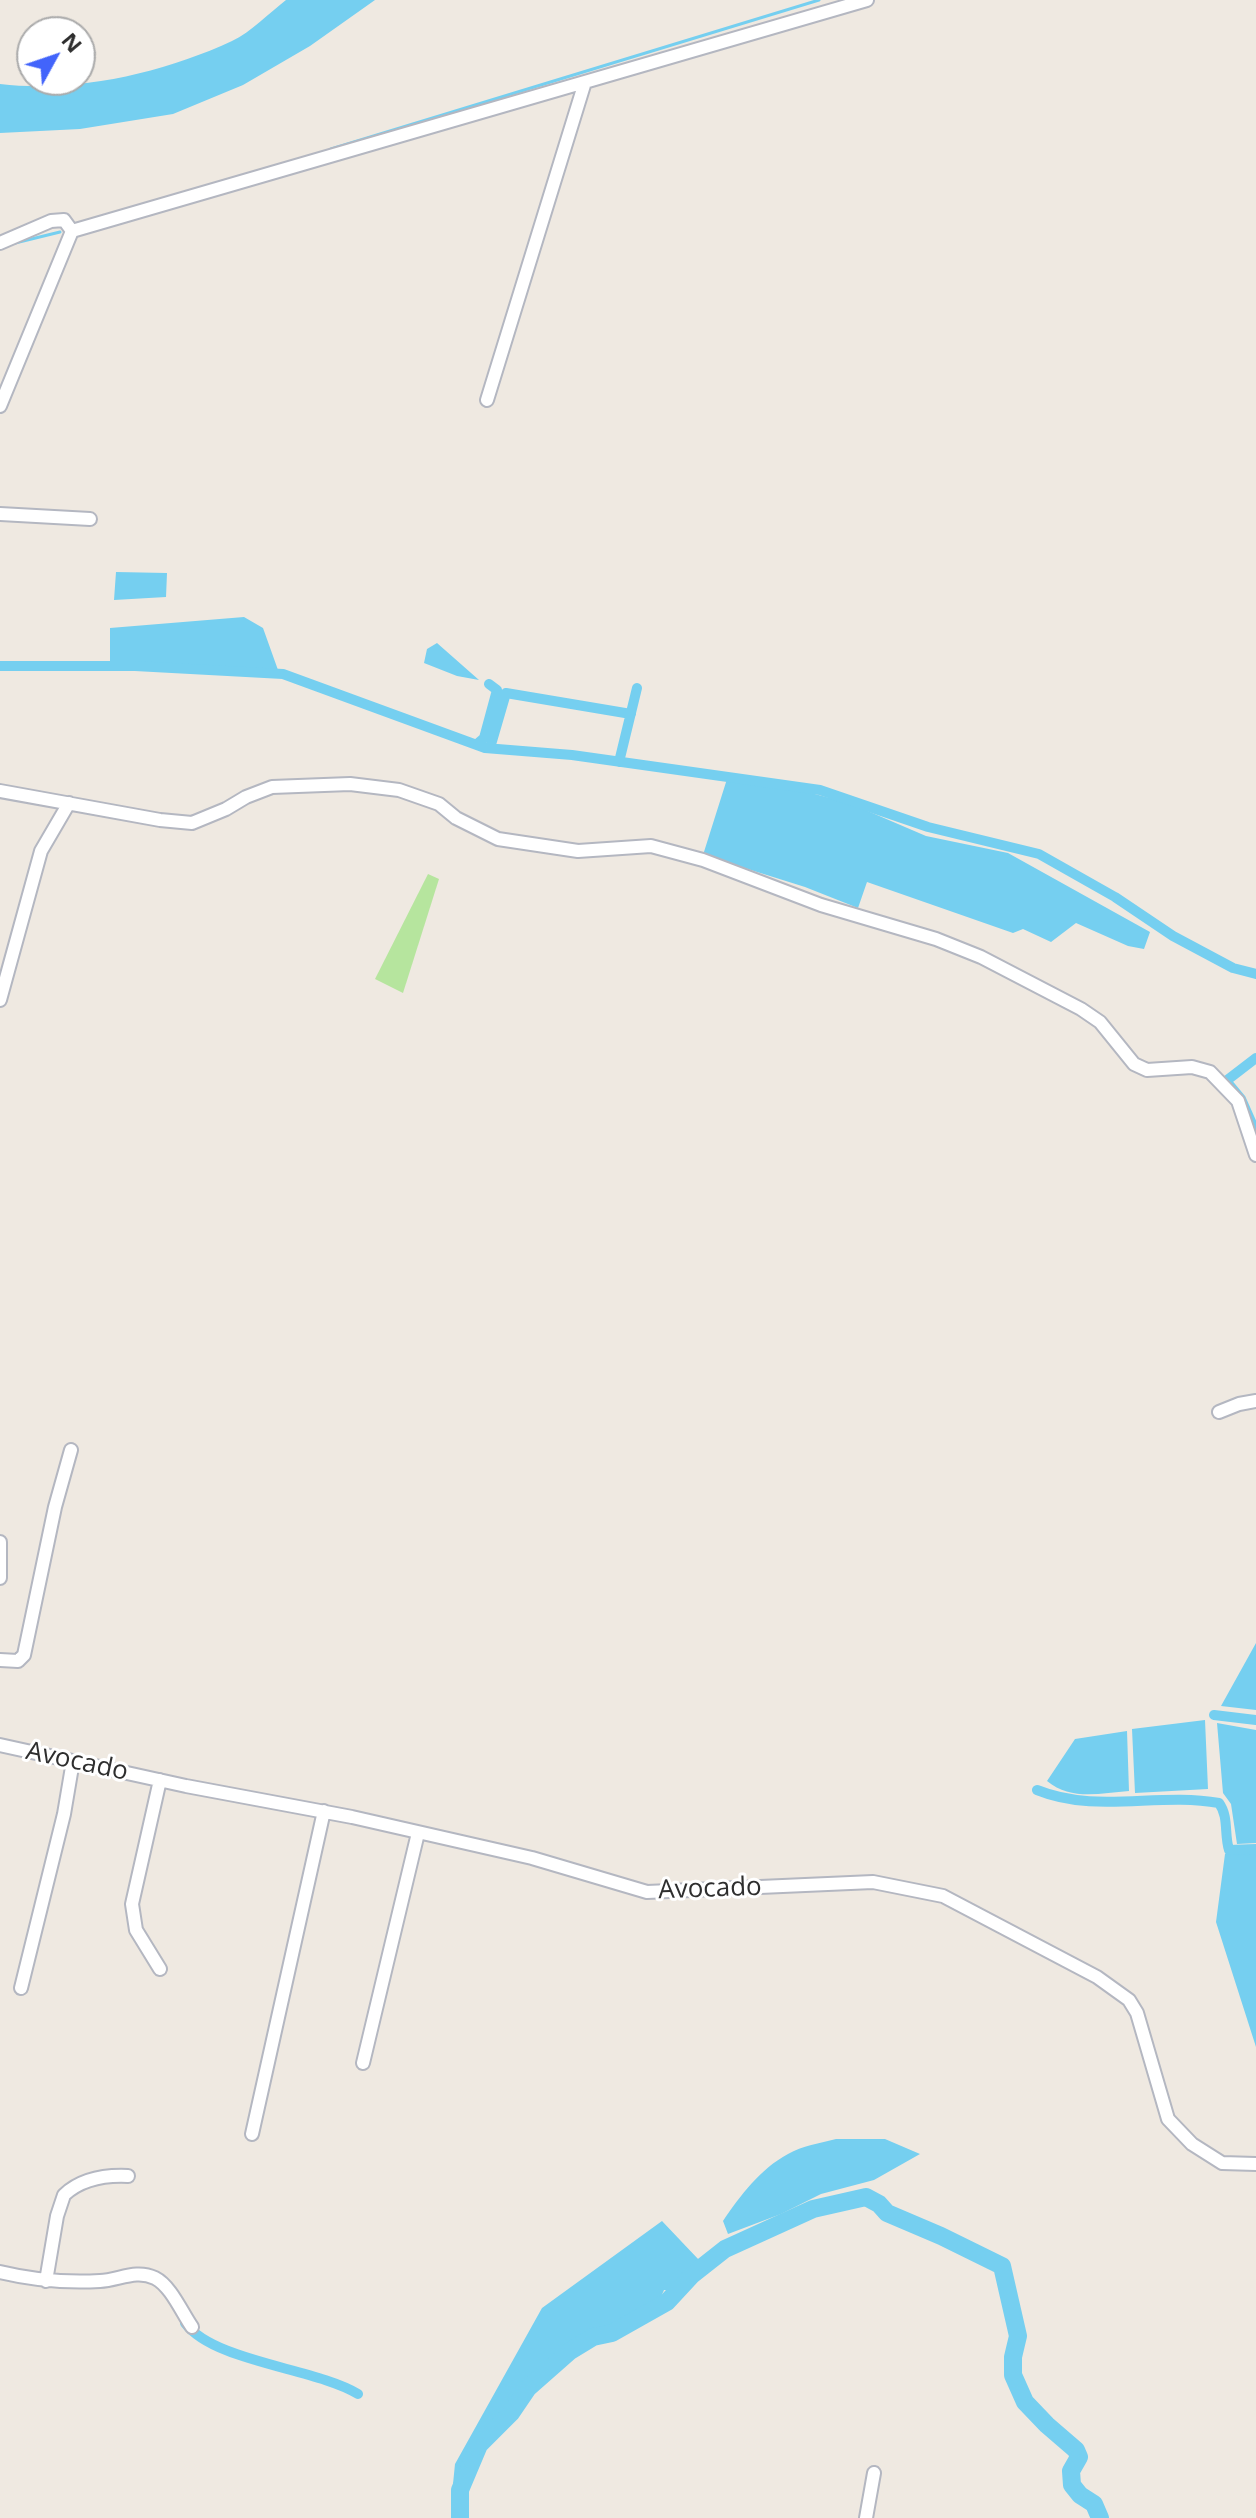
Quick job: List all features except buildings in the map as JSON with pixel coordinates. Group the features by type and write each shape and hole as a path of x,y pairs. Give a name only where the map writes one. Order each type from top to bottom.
{"street":[{"path":"72,231 867,0"},
{"path":"487,400 585,82"},
{"path":"0,243 51,221 64,220 72,231"},
{"path":"0,406 72,231"},
{"path":"0,367 14,372"},
{"path":"0,514 90,519"},
{"path":"0,791 192,823 272,787 350,784 399,790 439,804 456,818 498,839 578,851 651,846 703,860 808,900 936,939 981,957 1081,1009 1108,1031 1134,1064 1147,1070 1192,1067 1210,1072 1238,1101 1256,1155"},
{"path":"0,1000 41,851 69,803"},
{"path":"1219,1412 1256,1401"},
{"path":"0,1660 18,1661 24,1655 55,1507 71,1450"},
{"path":"0,1542 0,1578"},
{"name":"Avocado","path":"0,1745 324,1811 532,1858 647,1892 873,1882 943,1896 1097,1977 1129,2000 1137,2013 1168,2119 1192,2144 1222,2163 1256,2164"},
{"path":"21,1988 64,1814 73,1761"},
{"path":"160,1780 132,1904 136,1930 160,1969"},
{"path":"252,2134 324,1811"},
{"path":"363,2063 418,1833"},
{"path":"46,2281 57,2216 64,2195 88,2181 110,2175 128,2176"},
{"path":"0,2272 46,2281 99,2281 134,2273 155,2278 170,2293 192,2327"},
{"path":"866,2518 874,2473"}],"green space":[{"path":"428,874 439,879 403,993 375,979"}],"water":[{"path":"286,0 375,0 310,46 243,85 173,114 80,129 0,133 0,84 16,85 16,96 96,96 96,82 177,62 232,41"},
{"path":"116,572 167,573 166,597 114,600"},
{"path":"244,617 263,628 278,670 110,661 110,628"},
{"path":"437,643 479,680 457,676 424,663 427,649"},
{"path":"727,779 811,793 849,803 926,836 1008,853 1150,932 1144,949 1128,946 1076,923 1051,942 1023,929 1013,933 867,882 858,908 805,887 703,855"},
{"path":"1256,1643 1256,1710 1221,1706"},
{"path":"1205,1720 1208,1789 1135,1793 1132,1729"},
{"path":"1217,1723 1256,1730 1256,1843 1237,1844 1231,1804 1223,1793"},
{"path":"1127,1731 1129,1791 1076,1793 1047,1781 1075,1739"},
{"path":"1225,1854 1256,1854 1256,2047 1216,1922"},
{"path":"836,2139 885,2139 920,2154 874,2180 821,2194 781,2214 728,2234 723,2221 768,2167 793,2151"},
{"path":"662,2221 699,2260 672,2290 664,2290 657,2306 622,2323 589,2331 567,2345 506,2407 478,2443 458,2489 453,2484 455,2464 542,2308"}],"waterway":[{"path":"331,149 819,0"},
{"path":"11,244 60,232"},
{"path":"0,666 135,666 283,674 485,748 572,755 820,790 928,827 1039,854 1115,897 1173,936 1233,968 1256,974"},
{"path":"477,744 484,738 497,690 489,684"},
{"path":"619,762 637,688"},
{"path":"490,748 506,693 631,714"},
{"path":"1256,1058 1226,1081 1241,1099 1256,1133"},
{"path":"1214,1715 1256,1720"},
{"path":"1037,1790 1082,1801 1196,1800 1219,1803 1224,1814 1229,1850 1256,1849"},
{"path":"460,2518 460,2490 479,2445 511,2413 528,2388 570,2351 593,2337 612,2333 667,2302 692,2275 725,2249 813,2209 866,2197 887,2213 1002,2266 1018,2336 1013,2375 1025,2402 1076,2450 1079,2457 1071,2471 1072,2485 1094,2504 1100,2518"},
{"path":"185,2323 218,2347 317,2377 358,2394"}]}
